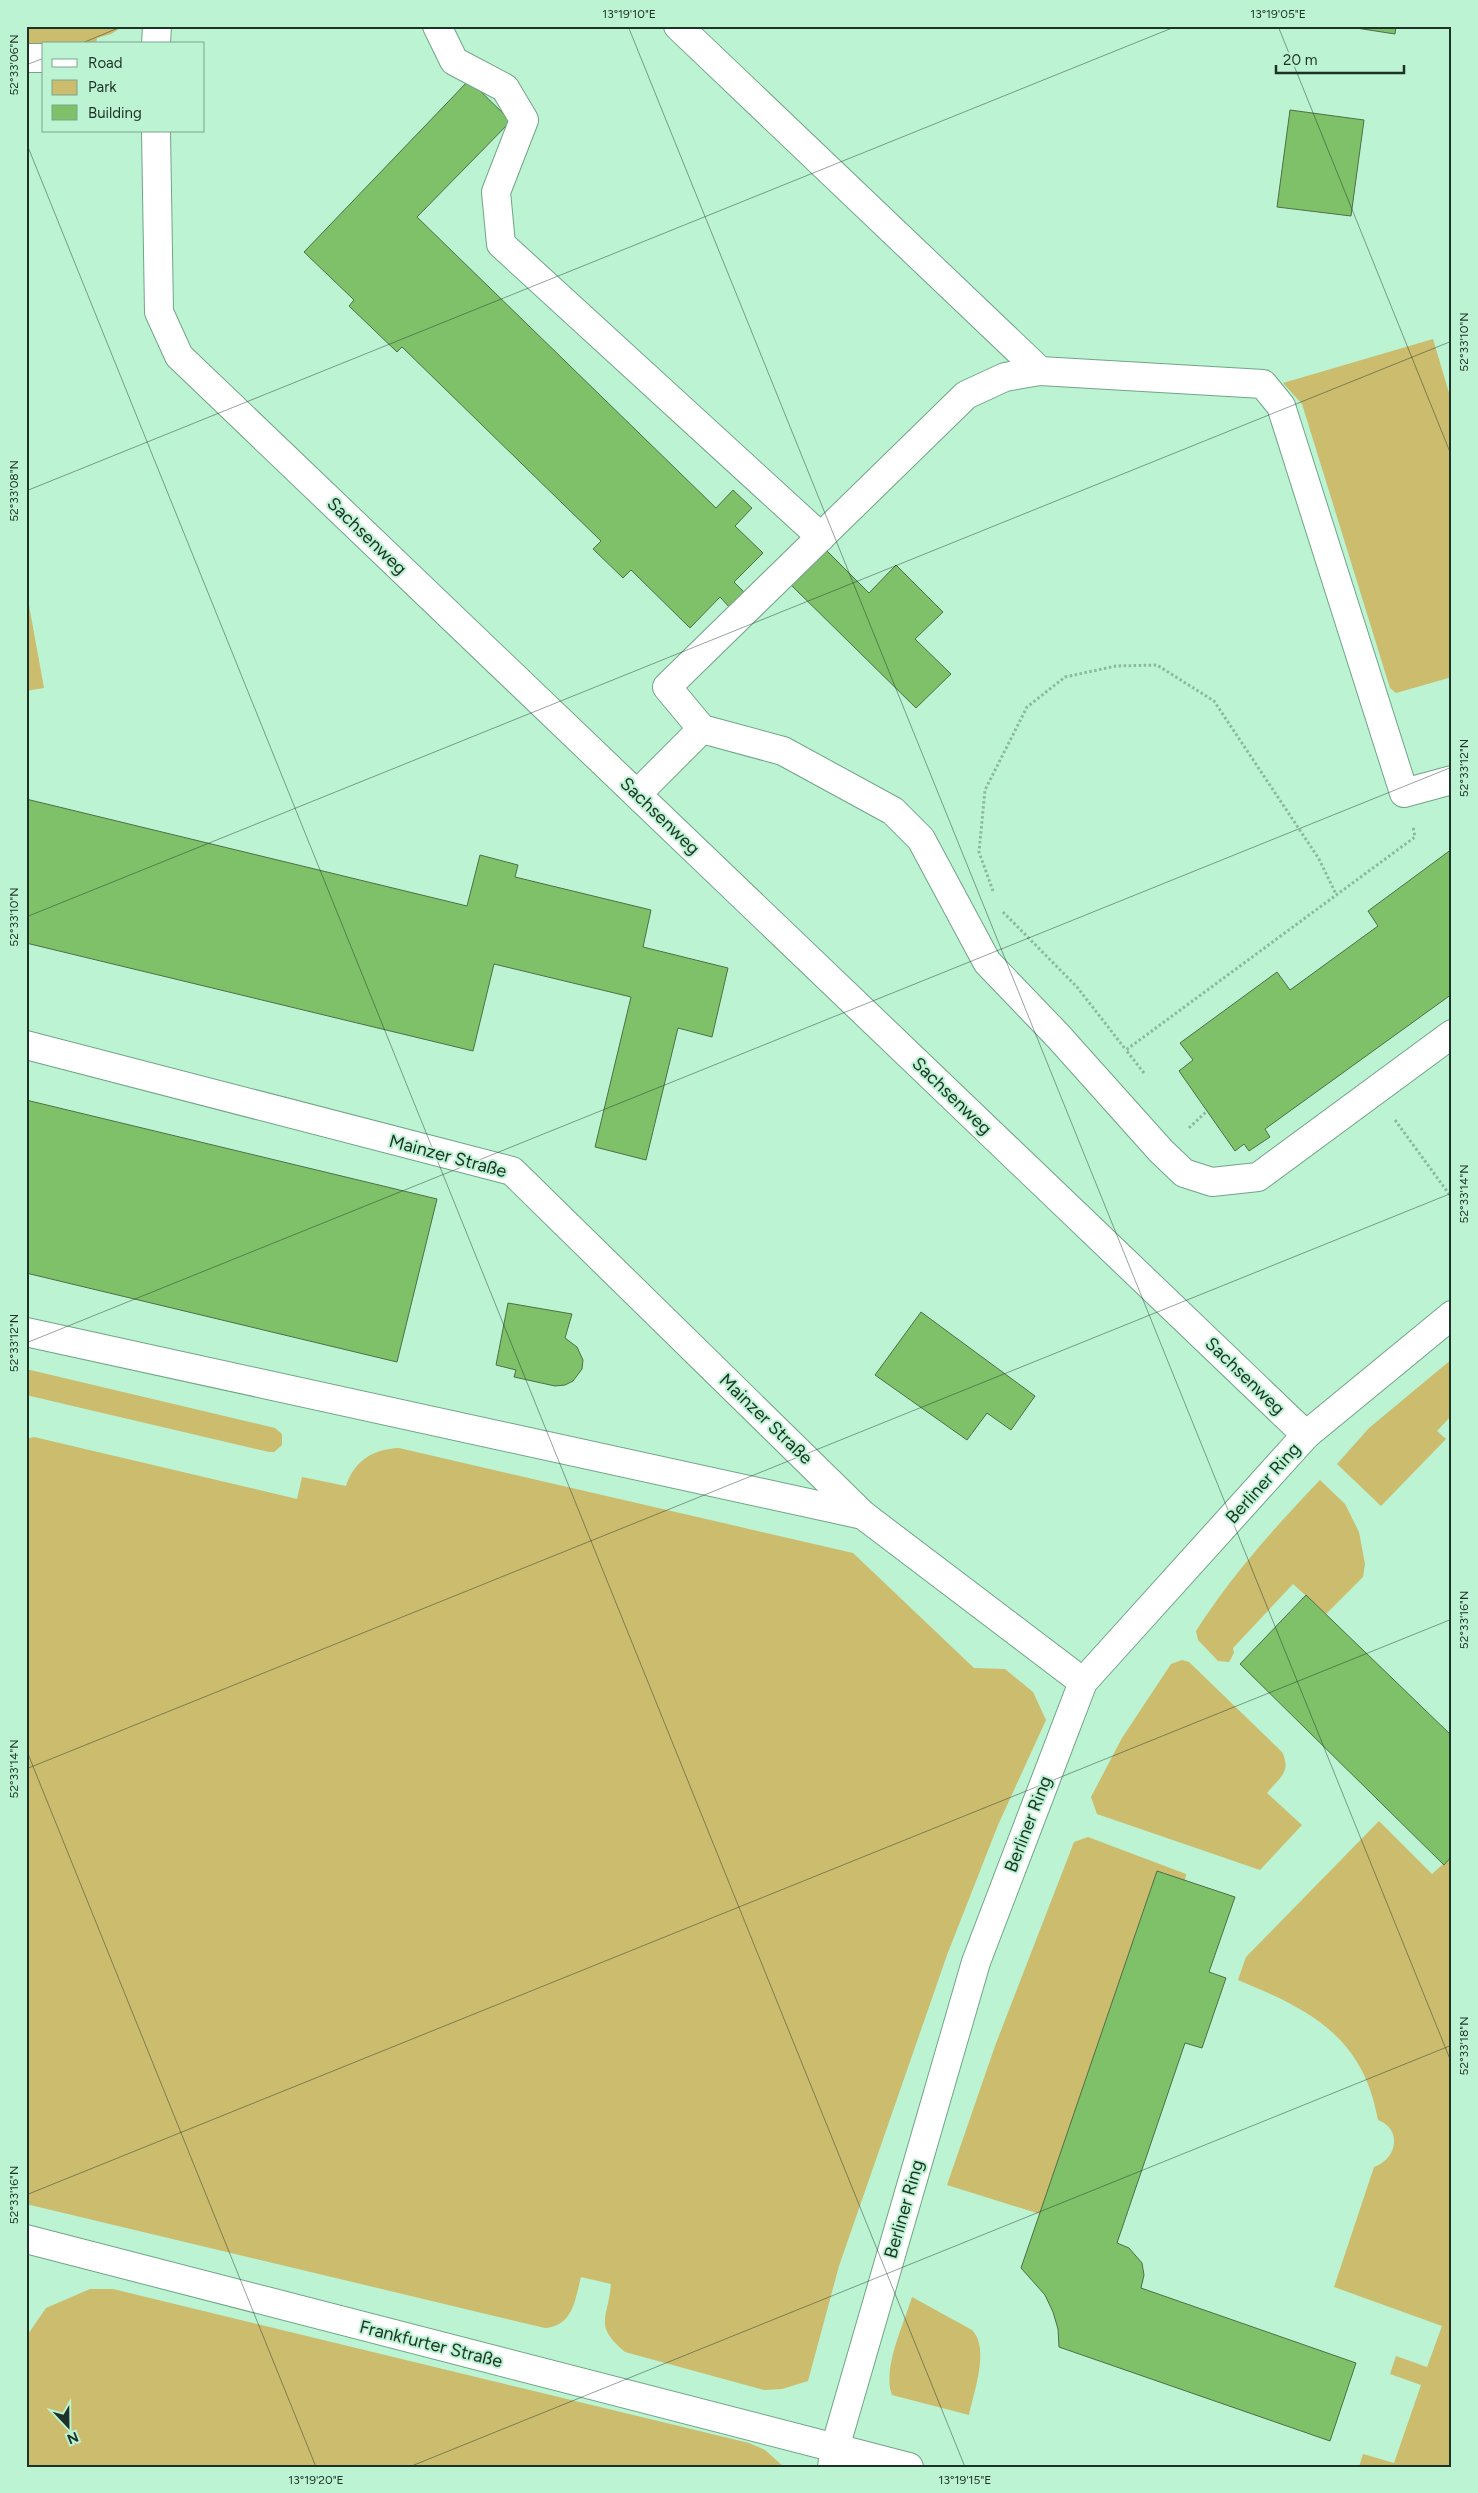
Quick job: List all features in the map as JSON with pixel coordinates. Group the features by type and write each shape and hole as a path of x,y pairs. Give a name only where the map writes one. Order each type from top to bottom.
{"lane":[{"path":"156,26 156,42"},
{"path":"437,26 454,61 505,88 524,120 496,192 501,244 821,538"},
{"path":"678,26 1040,371"},
{"path":"26,58 42,58"},
{"name":"Sachsenweg","path":"156,132 159,312 179,356 1306,1435"},
{"path":"1452,780 1404,793 1281,406 1263,384 1040,371 1006,377 966,395 667,687 702,729 783,750 893,811 921,839 987,962 1058,1036 1161,1151 1184,1173 1212,1182 1258,1178 1452,1034"},
{"path":"637,794 702,729"},
{"name":"Mainzer Straße","path":"26,1045 512,1171 863,1515 1083,1682"},
{"name":"Berliner Ring","path":"833,2457 976,1962 1083,1682 1306,1435 1452,1315"},
{"name":"Mainzer Straße","path":"26,1332 863,1515"},
{"name":"Frankfurter Straße","path":"26,2239 833,2457 909,2467"}],"path":[{"path":"995,897 979,852 984,790 1027,707 1065,677 1116,666 1157,665 1214,701 1319,859 1336,894"},
{"path":"1126,1050 1415,837 1404,793"},
{"path":"998,907 1077,987 1144,1074"},
{"path":"1374,1091 1452,1198"},
{"path":"1181,1121 1187,1129"}],"green space":[{"path":"26,26 124,26 111,34 97,38 96,42 42,42 42,46 26,46"},
{"path":"1433,339 1452,403 1452,677 1396,693 1390,688 1302,404 1283,383"},
{"path":"26,589 44,688 26,691"},
{"path":"1452,1359 1452,1415 1437,1431 1446,1439 1381,1506 1337,1464 1369,1428"},
{"path":"26,1369 275,1428 282,1434 282,1445 274,1452 269,1452 26,1395"},
{"path":"34,1437 297,1499 302,1477 346,1486 359,1463 381,1451 399,1448 853,1553 974,1668 1005,1669 1033,1692 1046,1720 998,1825 947,1955 839,2266 808,2381 782,2389 764,2390 625,2352 615,2343 606,2328 605,2321 611,2284 581,2277 574,2303 567,2317 554,2326 545,2328 26,2204 26,1439"},
{"path":"1320,1480 1345,1504 1359,1532 1365,1564 1363,1577 1326,1614 1293,1584 1233,1648 1234,1653 1229,1662 1218,1661 1198,1640 1196,1631 1254,1552"},
{"path":"1182,1660 1189,1662 1282,1752 1285,1759 1286,1765 1283,1774 1267,1793 1302,1825 1260,1870 1097,1814 1091,1797 1122,1738 1171,1664"},
{"path":"1379,1821 1432,1874 1452,1856 1452,2467 1359,2467 1363,2454 1394,2463 1421,2385 1390,2374 1396,2356 1427,2367 1442,2326 1334,2287 1374,2167 1382,2163 1392,2151 1394,2136 1386,2124 1378,2120 1371,2091 1360,2067 1346,2047 1329,2030 1310,2015 1238,1980 1246,1957"},
{"path":"1088,1837 1186,1874 1185,1881 1040,2214 947,2185 995,2046 1074,1842"},
{"path":"90,2289 113,2289 749,2443 765,2450 784,2467 26,2467 26,2337 46,2308"},
{"path":"912,2297 972,2330 977,2338 980,2348 979,2370 969,2415 892,2395 890,2372 892,2359"}],"building":[{"path":"1343,26 1396,26 1395,34"},
{"path":"469,80 511,121 417,217 716,508 733,490 752,508 735,526 763,553 734,582 746,594 731,609 720,597 690,628 631,570 623,578 593,549 601,541 402,347 397,352 349,306 354,300 304,252"},
{"path":"1290,110 1364,120 1351,216 1277,207"},
{"path":"823,547 869,593 896,565 943,612 915,639 951,674 916,708 788,582"},
{"path":"26,799 467,906 480,855 518,865 515,877 651,910 643,947 728,968 712,1037 678,1028 646,1160 595,1147 631,997 494,964 473,1051 26,943"},
{"path":"1452,849 1452,994 1265,1129 1270,1137 1249,1151 1244,1144 1235,1151 1179,1071 1193,1060 1180,1043 1277,972 1290,990 1378,926 1368,911"},
{"path":"26,1100 437,1199 397,1362 26,1273"},
{"path":"508,1303 572,1314 565,1338 577,1347 583,1360 582,1369 573,1381 565,1385 555,1386 514,1377 516,1370 496,1365"},
{"path":"921,1312 1035,1396 1011,1430 987,1413 967,1440 875,1375"},
{"path":"1306,1595 1452,1736 1452,1856 1444,1865 1240,1664"},
{"path":"1157,1871 1235,1897 1209,1972 1226,1978 1202,2048 1185,2043 1117,2243 1129,2248 1142,2263 1144,2275 1141,2288 1356,2363 1330,2441 1059,2347 1058,2329 1045,2295 1021,2268"}]}
